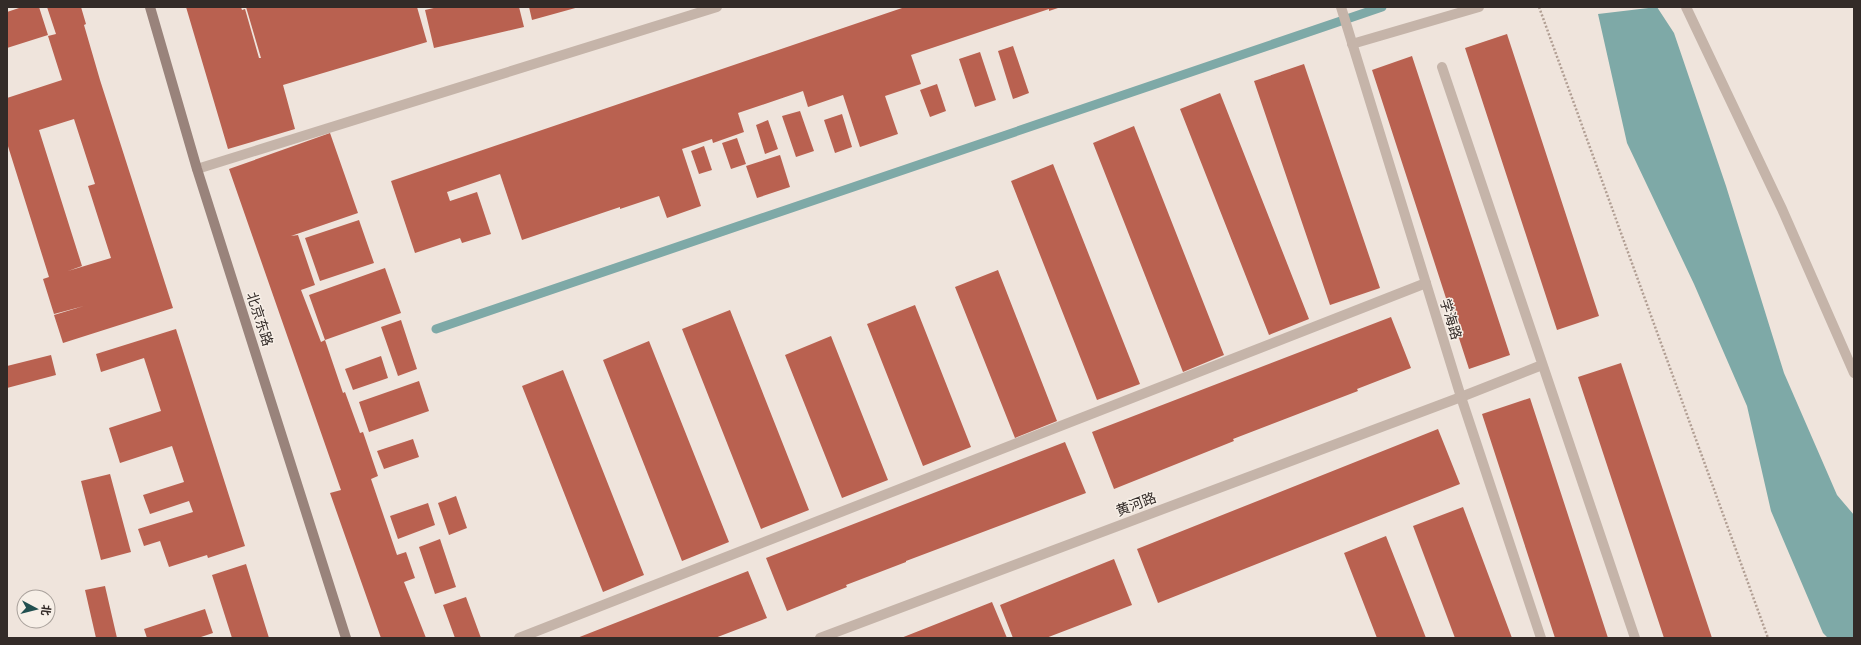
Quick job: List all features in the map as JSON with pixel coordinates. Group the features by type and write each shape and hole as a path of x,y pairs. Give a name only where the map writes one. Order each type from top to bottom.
{"main road":[{"name":"北京东路","path":"150,7 197,169 346,638"}],"street":[{"path":"197,169 717,7"},
{"name":"学海路","path":"1341,7 1461,397 1541,638"},
{"path":"1352,44 1479,7"},
{"path":"1686,7 1782,209 1854,373"},
{"path":"1442,67 1635,638"},
{"path":"519,638 1426,283"},
{"name":"黄河路","path":"820,638 1461,397 1542,365"}],"path":[{"path":"1539,7 1768,638"}],"water":[{"path":"1657,7 1674,33 1726,186 1784,373 1837,495 1854,515 1854,638 1828,638 1823,633 1771,511 1747,406 1694,284 1627,143 1598,14"}],"building":[{"path":"22,7 39,7 48,35 7,48 7,12"},
{"path":"47,7 81,7 86,24 84,25 100,80 173,308 63,343 54,315 84,306 54,314 43,279 49,277 7,143 7,98 62,80 48,36 56,34","holes":["74,119 95,184 88,186 111,258 68,271 82,266 39,130"]},
{"path":"186,7 241,7 242,10 245,9 259,58 261,58 246,7 417,7 427,42 283,85 295,129 228,149"},
{"path":"438,7 519,7 524,27 434,48 425,10"},
{"path":"529,7 579,7 532,20"},
{"path":"905,7 1061,7 1049,11 1049,9 911,55 921,84 885,96 898,134 860,147 843,95 808,107 803,91 738,113 744,132 713,143 712,139 682,149 701,206 667,218 659,196 620,209 620,207 522,240 500,174 447,192 450,201 477,192 491,234 462,243 460,238 415,253 391,181"},
{"path":"1507,34 1599,316 1557,330 1465,48"},
{"path":"1013,46 1029,93 1013,99 998,51"},
{"path":"980,52 996,100 975,107 959,59"},
{"path":"1412,56 1510,355 1469,369 1372,70"},
{"path":"1304,64 1380,288 1330,305 1254,81"},
{"path":"937,84 946,111 930,117 920,90"},
{"path":"1220,93 1309,319 1269,335 1180,109"},
{"path":"800,111 814,151 796,157 782,116"},
{"path":"842,114 852,147 835,153 824,120"},
{"path":"768,120 778,149 765,154 756,125"},
{"path":"1134,126 1224,355 1183,372 1093,143"},
{"path":"330,133 358,213 291,236 298,235 315,285 301,290 321,342 325,340 343,393 345,392 360,433 363,432 378,476 371,479 397,555 406,552 415,578 404,582 426,638 381,638 330,493 341,490 229,169"},
{"path":"737,138 746,164 731,169 722,143"},
{"path":"704,146 712,170 699,174 691,151"},
{"path":"780,155 790,187 757,198 746,166"},
{"path":"1053,164 1140,384 1097,400 1011,181"},
{"path":"359,220 374,263 320,281 305,238"},
{"path":"385,268 401,313 325,340 309,295"},
{"path":"998,270 1057,421 1015,438 955,287"},
{"path":"915,305 971,447 923,466 867,324"},
{"path":"730,310 809,510 761,529 682,329"},
{"path":"1391,317 1411,368 1357,389 1358,391 1233,439 1234,441 1114,489 1092,432"},
{"path":"401,320 417,369 398,376 381,327"},
{"path":"176,329 245,546 208,558 207,555 169,567 160,541 144,546 138,529 193,512 189,501 150,514 143,495 184,482 172,446 120,463 109,428 161,411 144,358 101,372 96,354"},
{"path":"831,336 888,480 842,498 785,355"},
{"path":"649,341 729,542 682,561 603,360"},
{"path":"51,355 56,375 7,388 7,366"},
{"path":"381,356 388,378 353,390 345,369"},
{"path":"1621,363 1712,638 1664,638 1578,377"},
{"path":"563,370 644,575 603,592 522,386"},
{"path":"419,381 429,411 369,432 359,402"},
{"path":"1530,398 1608,638 1555,638 1482,414"},
{"path":"1438,429 1460,484 1158,603 1137,549"},
{"path":"413,439 419,457 384,469 377,451"},
{"path":"1065,442 1086,493 906,561 787,611 766,558"},
{"path":"110,474 131,552 101,560 81,481"},
{"path":"456,496 467,528 449,535 438,503"},
{"path":"428,503 435,525 398,539 390,516"},
{"path":"1463,507 1512,638 1455,638 1413,526"},
{"path":"1386,536 1426,638 1377,638 1344,553"},
{"path":"440,539 456,587 435,594 419,547"},
{"path":"1114,559 1132,605 1046,638 1013,638 1000,605"},
{"path":"246,564 269,638 232,638 212,575"},
{"path":"748,571 767,618 715,638 577,638"},
{"path":"105,586 117,638 96,638 85,590"},
{"path":"466,597 481,638 455,638 443,605"},
{"path":"992,602 1007,638 901,638"},
{"path":"205,609 213,633 198,638 147,638 144,629"}],"waterway":[{"path":"436,329 1382,7"}]}
